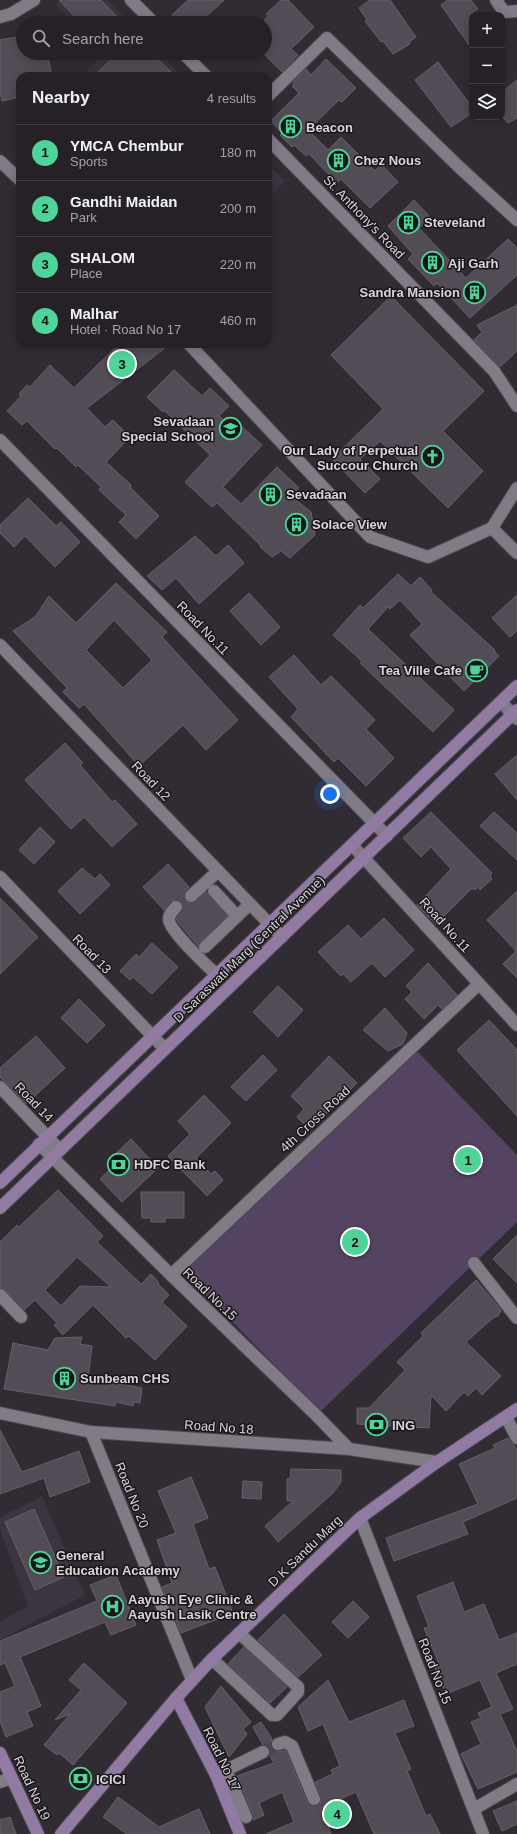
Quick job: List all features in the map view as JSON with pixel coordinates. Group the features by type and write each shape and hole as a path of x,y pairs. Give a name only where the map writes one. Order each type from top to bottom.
{"main road":[{"name":"D Saraswati Marg (Central Avenue)","path":"0,1183 517,686"},
{"name":"D Saraswati Marg (Central Avenue)","path":"0,1208 387,836 516,715"},
{"name":"D K Sandu Marg","path":"61,1834 192,1680 212,1659 360,1518 438,1462 517,1409"},
{"name":"Road No 17","path":"176,1698 221,1773 231,1798 240,1834"},
{"name":"Road No 19","path":"0,1753 4,1776 38,1834"}],"street":[{"path":"0,17 11,14 34,0"},
{"path":"131,0 147,16"},
{"path":"496,0 504,12 517,10"},
{"path":"272,92 327,38 458,166 517,220"},
{"path":"190,60 202,72"},
{"name":"St. Anthony's Road","path":"272,143 494,371 517,406"},
{"path":"0,161 16,176"},
{"path":"193,348 370,537 428,556 492,528 517,488"},
{"name":"Road No.11","path":"0,440 387,836"},
{"path":"492,528 517,553"},
{"name":"Road 12","path":"0,645 282,937"},
{"path":"501,702 516,715"},
{"name":"Road No.11","path":"352,845 517,1025"},
{"path":"191,896 218,871"},
{"name":"Road 13","path":"0,877 164,1050"},
{"path":"214,891 237,916"},
{"path":"205,947 250,904"},
{"path":"176,907 169,914 169,921 178,935 217,975"},
{"name":"4th Cross Road","path":"171,1275 479,984"},
{"name":"Road 14","path":"0,1087 56,1154"},
{"name":"Road No.15","path":"56,1154 171,1275 317,1416 349,1449"},
{"path":"474,1263 517,1318"},
{"path":"0,1295 21,1317"},
{"name":"Road No 18","path":"0,1413 91,1432 349,1449 438,1462"},
{"path":"506,1416 517,1438"},
{"name":"Road No 20","path":"91,1432 192,1680"},
{"name":"Road No 15","path":"360,1518 483,1834"},
{"path":"212,1659 272,1714 277,1715 298,1692 298,1687 239,1633"},
{"path":"278,1744 285,1742 292,1746 314,1799"},
{"path":"221,1773 263,1752"},
{"path":"474,1809 517,1784"},
{"path":"231,1798 246,1817"}],"shaded area":[{"path":"61,0 107,0 123,16 67,16 56,5"},
{"path":"98,60 166,60 178,72 86,72"},
{"path":"272,168 285,181 272,194"},
{"path":"415,1049 517,1155 517,1222 320,1412 184,1272"},
{"name":"General Education Academy","path":"42,1496 85,1595 0,1640 0,1622 28,1606 0,1529 0,1517"}],"building":[{"path":"59,0 101,0 116,16 74,16"},
{"path":"188,0 224,0 207,16 172,15"},
{"path":"281,0 288,0 314,27 291,49 298,55 282,72 270,60 272,60 272,16 266,14"},
{"path":"370,0 390,0 416,37 409,42 410,44 393,54 383,41 381,42 365,21 367,20 359,8"},
{"path":"448,0 471,0 478,9 474,12 469,12 469,45 441,5"},
{"path":"16,37 16,60 49,60 51,72 16,72 16,98 2,101 0,91 0,40"},
{"path":"326,59 356,88 342,102 339,100 308,130 328,150 341,137 375,171 381,164 398,182 370,208 341,179 337,183 309,154 306,156 294,145 292,147 280,135 282,133 272,122 272,120 299,93 292,86 294,84 293,82 306,69 311,75"},
{"path":"111,60 159,60 171,72 98,72"},
{"path":"438,62 469,103 469,115 451,127 415,80"},
{"path":"517,80 517,118 508,123 505,120 505,90"},
{"path":"414,200 430,217 419,228 466,278 508,239 517,248 517,275 470,318 437,283 434,286 408,259 413,254 388,226"},
{"path":"391,296 484,391 443,431 483,471 448,508 380,441 360,459 380,479 365,493 332,459 383,409 331,355"},
{"path":"517,305 517,351 500,367 474,340 482,332 477,325"},
{"path":"115,348 165,348 87,408 105,427 113,420 130,437 106,462 131,485 130,487 159,516 136,539 119,522 126,515 99,490 101,487 78,465 76,467 57,448 55,449 27,421 22,425 7,411 21,396 19,394 27,385 30,387 50,365 74,388"},
{"path":"174,370 202,396 210,388 229,406 219,416 237,432 242,427 262,445 223,487 241,504 277,467 299,488 291,496 311,512 315,535 290,558 281,551 272,557 260,547 261,546 217,503 212,507 185,482 210,455 164,410 163,412 147,397"},
{"path":"28,498 56,526 61,522 80,542 55,567 25,536 14,547 0,533 0,525"},
{"path":"195,536 216,556 228,545 244,563 199,604 176,578 162,590 147,576"},
{"path":"398,574 411,586 420,577 432,590 431,592 495,650 494,651 499,656 464,691 410,635 422,624 400,600 390,609 388,607 368,629 454,710 433,732 360,663 362,661 333,635 360,605 363,608"},
{"path":"116,583 167,632 162,637 238,720 206,750 183,725 139,766 84,704 79,708 63,692 67,688 13,631 35,617 49,596 76,623","holes":["114,620 152,660 123,688 86,650"]},
{"path":"249,593 280,627 261,645 230,611"},
{"path":"517,595 517,631 510,637 492,618"},
{"path":"294,655 321,685 331,676 375,720 366,729 394,758 366,786 338,758 334,762 291,717 298,709 269,677"},
{"path":"65,743 83,763 80,765 112,802 115,800 137,824 112,847 84,817 71,829 25,780"},
{"path":"517,755 517,800 495,774"},
{"path":"431,812 492,873 490,876 492,879 480,890 478,887 475,890 472,888 436,924 417,905 451,869 431,847 421,857 403,838"},
{"path":"494,812 517,833 517,860 480,826"},
{"path":"40,827 55,842 34,864 19,850"},
{"path":"168,864 189,887 184,894 186,901 193,903 206,892 227,916 200,942 198,946 176,918 183,908 181,902 173,900 164,910 143,887"},
{"path":"82,868 95,879 100,874 110,885 80,914 58,891"},
{"path":"517,891 517,978 503,964 516,951 487,920"},
{"path":"0,898 38,937 0,974"},
{"path":"384,918 414,950 385,977 372,963 351,982 343,974 341,976 318,952 348,925 361,939"},
{"path":"152,943 178,967 152,994 133,977 130,980 120,971 136,954 139,957"},
{"path":"428,963 457,995 442,1009 438,1005 424,1019 405,999 412,992 406,986"},
{"path":"278,986 303,1010 278,1037 253,1012"},
{"path":"79,999 105,1025 87,1043 61,1018"},
{"path":"385,1008 407,1033 403,1044 388,1051 363,1030"},
{"path":"489,1020 517,1050 517,1116 457,1050"},
{"path":"36,1036 65,1068 26,1104 0,1077 0,1068"},
{"path":"263,1055 277,1070 246,1101 231,1087"},
{"path":"329,1056 357,1083 310,1130 297,1117 304,1109 291,1096"},
{"path":"204,1095 231,1123 196,1158 211,1174 215,1171 223,1180 207,1196 168,1156 190,1134 178,1121"},
{"path":"131,1139 158,1168 122,1202 100,1179 115,1165 110,1159"},
{"path":"58,1190 103,1236 97,1242 141,1284 151,1274 169,1295 162,1302 187,1326 155,1360 129,1336 126,1338 93,1305 63,1335 54,1325 57,1323 35,1300 24,1310 5,1290 0,1288 0,1242 17,1225 19,1227","holes":["77,1257 111,1287 80,1286 61,1306 45,1290"]},
{"path":"141,1192 184,1192 184,1218 165,1218 165,1222 151,1222 151,1218 142,1218"},
{"path":"517,1235 517,1283 493,1259"},
{"path":"476,1280 501,1310 498,1316 493,1318 466,1342 501,1376 482,1395 476,1388 468,1396 464,1392 446,1411 431,1395 429,1428 357,1424 357,1408 369,1408 405,1370 397,1362 423,1336 421,1333"},
{"path":"82,1337 80,1344 92,1346 88,1378 142,1388 140,1403 134,1402 133,1406 116,1402 115,1406 4,1389 13,1343 48,1350 55,1338"},
{"path":"0,1430 22,1472 79,1451 90,1482 50,1497 44,1478 0,1494"},
{"path":"508,1438 517,1449 517,1498 463,1522 468,1534 394,1561 386,1538 478,1504 459,1464 495,1448 493,1445"},
{"path":"291,1469 341,1470 341,1482 333,1493 278,1542 265,1526 293,1501 287,1501 287,1479 290,1479"},
{"path":"191,1477 208,1518 193,1524 209,1569 215,1567 233,1613 181,1633 162,1587 172,1583 157,1540 176,1533 158,1491"},
{"path":"243,1481 262,1482 261,1499 242,1498"},
{"path":"34,1509 64,1577 35,1590 5,1522"},
{"path":"116,1575 136,1625 111,1635 105,1622 20,1657 41,1706 27,1712 33,1726 6,1737 0,1721 0,1692 15,1686 5,1663 0,1665 0,1641 97,1601 90,1585"},
{"path":"453,1582 464,1612 484,1604 499,1640 517,1633 517,1664 496,1673 513,1709 500,1714 517,1751 517,1772 478,1789 461,1754 481,1744 471,1722 481,1718 478,1713 492,1707 480,1680 446,1694 435,1668 440,1666 424,1628 429,1627 417,1596"},
{"path":"353,1601 369,1617 348,1638 332,1622"},
{"path":"284,1614 322,1655 298,1677 258,1640"},
{"path":"244,1647 287,1687 270,1703 228,1664"},
{"path":"84,1663 127,1703 73,1765 59,1753 57,1755 44,1745 70,1714 55,1720 81,1690 69,1680"},
{"path":"328,1680 349,1722 404,1700 414,1726 395,1733 411,1769 407,1771 426,1816 430,1814 440,1834 374,1834 356,1792 321,1808 331,1834 266,1834 294,1822 282,1792 259,1803 264,1815 253,1820 253,1814 237,1776 274,1763 270,1756 270,1748 263,1745 253,1727 261,1722 272,1739 271,1746 273,1749 277,1751 286,1751 307,1802 313,1806 320,1803 321,1796 315,1782 333,1774 331,1770 340,1766 323,1724 308,1731 298,1707"},
{"path":"221,1686 251,1722 243,1729 247,1734 229,1757 205,1707"},
{"path":"118,1797 159,1827 199,1809 210,1834 127,1834 103,1817"},
{"path":"517,1801 517,1824 502,1831 493,1811"},
{"path":"10,1817 16,1834 0,1834 0,1820"}],"tunnel":[{"path":"263,1752 278,1744"}],"place":[{"name":"Beacon","path":"291,127"},
{"name":"Chez Nous","path":"339,160"},
{"name":"Steveland","path":"409,222"},
{"name":"Aji Garh","path":"432,263"},
{"name":"Sandra Mansion","path":"475,292"},
{"name":"SHALOM","path":"122,364"},
{"name":"Sevadaan Special School","path":"230,428"},
{"name":"Our Lady of Perpetual Succour Church","path":"433,457"},
{"name":"Sevadaan","path":"271,494"},
{"name":"Solace View","path":"297,524"},
{"name":"Tea Ville Cafe","path":"477,670"},
{"name":"YMCA Chembur","path":"468,1160"},
{"name":"HDFC Bank","path":"119,1164"},
{"name":"Gandhi Maidan","path":"355,1242"},
{"name":"Sunbeam CHS","path":"64,1378"},
{"name":"ING","path":"376,1425"},
{"name":"General Education Academy","path":"41,1562"},
{"name":"Aayush Eye Clinic & Aayush Lasik Centre","path":"113,1606"},
{"name":"ICICI","path":"80,1779"},
{"name":"Malhar","path":"337,1814"}]}
